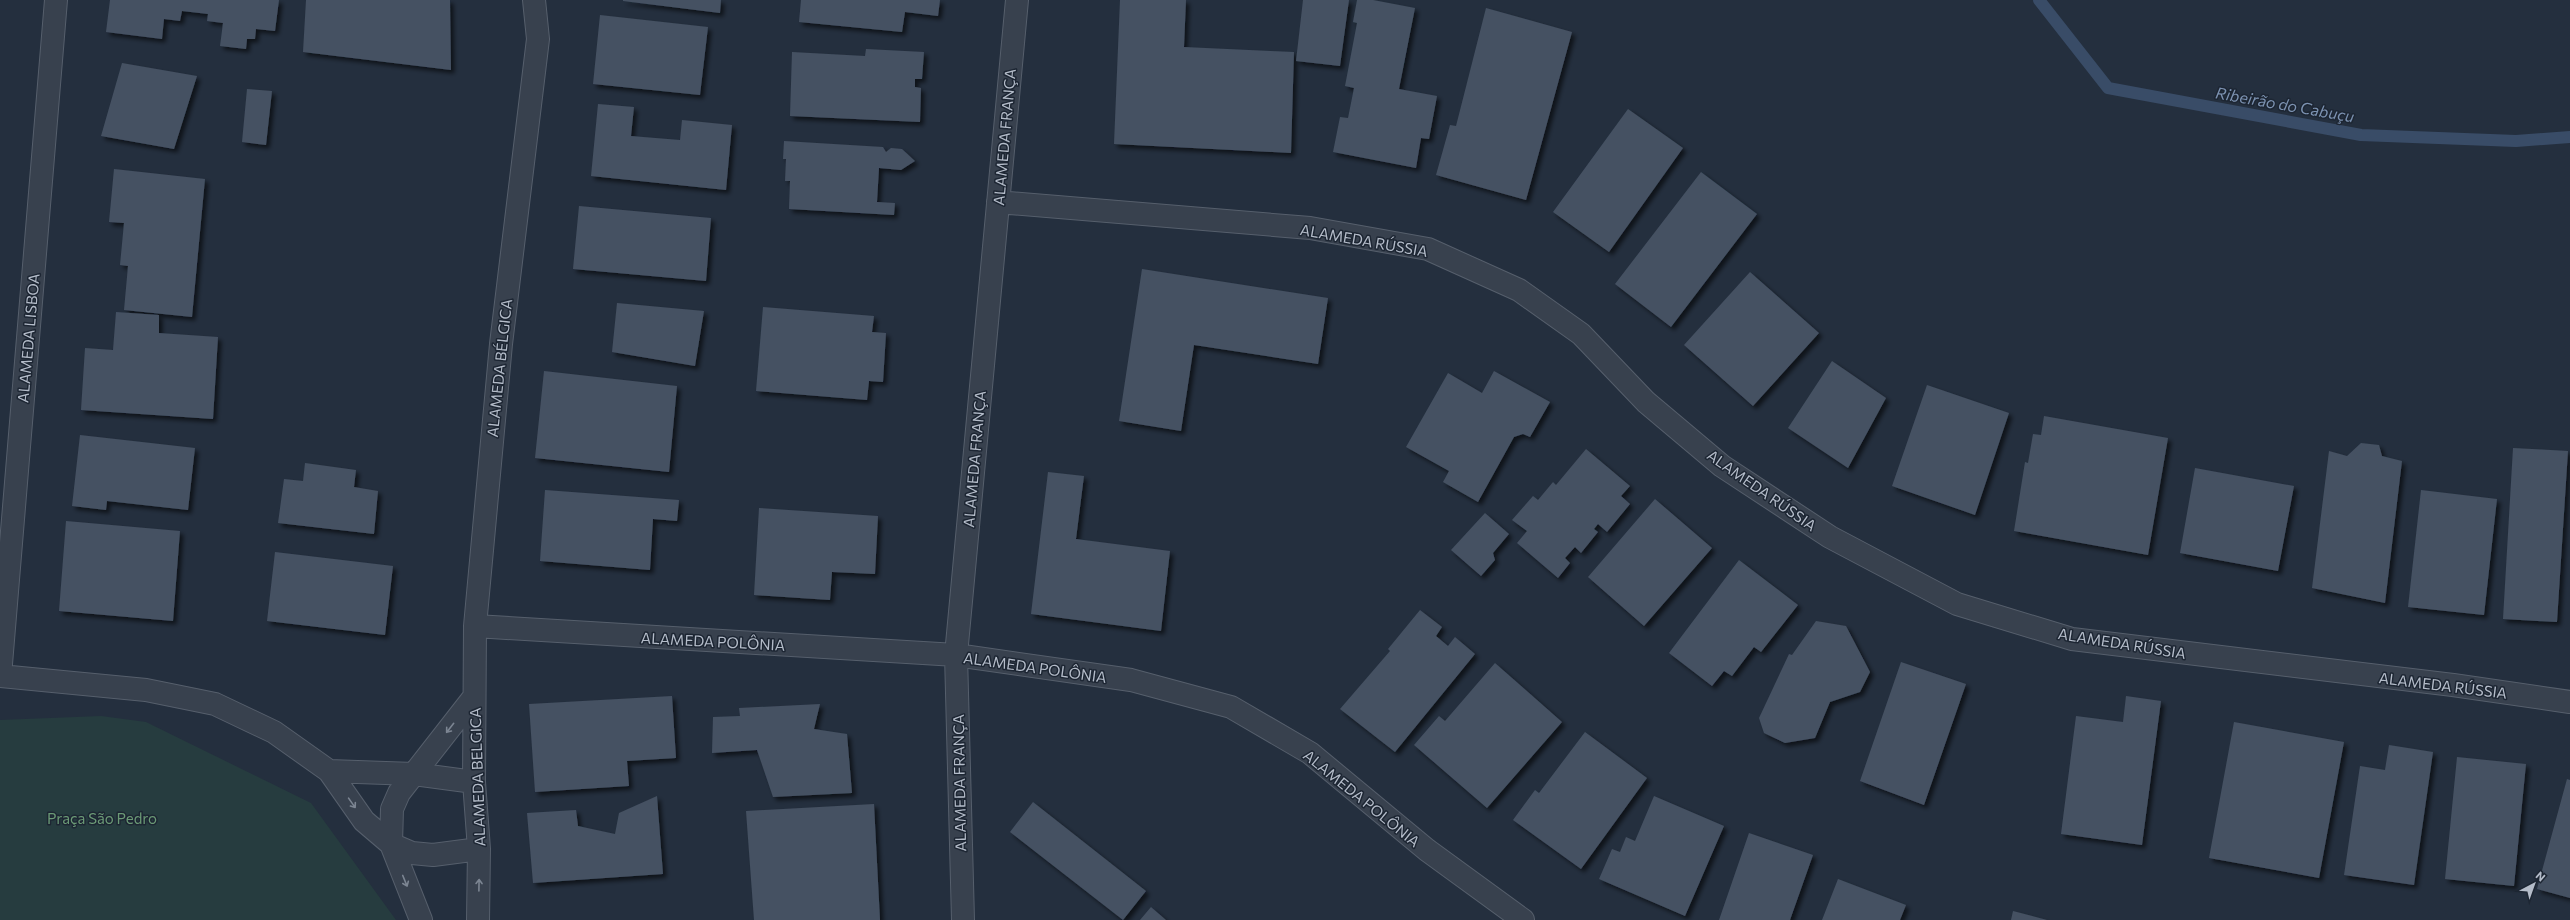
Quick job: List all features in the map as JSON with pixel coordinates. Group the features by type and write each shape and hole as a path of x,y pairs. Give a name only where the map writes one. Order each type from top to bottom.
{"street":[{"name":"ALAMEDA LISBOA","path":"0,676 56,0"},
{"name":"ALAMEDA BÉLGICA","path":"474,697 475,626 500,344 538,39 534,0"},
{"name":"ALAMEDA FRANÇA","path":"962,920 956,656 1017,0"},
{"name":"ALAMEDA RÚSSIA","path":"998,202 1310,228 1428,249 1519,290 1581,334 1646,402 1722,466 1830,537 1957,604 2072,639 2453,685 2570,702"},
{"name":"ALAMEDA POLÔNIA","path":"475,626 956,656 1131,680 1231,707 1310,753 1427,850 1523,920"},
{"path":"0,676 146,690 215,704 274,732 329,771 364,821 390,844 412,853 433,855 479,849"},
{"name":"ALAMEDA BELGICA","path":"421,920 390,844 392,809 399,793 474,697"},
{"name":"ALAMEDA BELGICA","path":"474,697 474,782 479,849 478,920"},
{"path":"329,771 414,774 474,782"}],"green space":[{"name":"Praça São Pedro","path":"101,716 146,722 311,803 396,920 0,920 0,720"}],"building":[{"path":"110,0 279,0 275,31 256,29 255,39 247,39 246,49 220,46 223,23 207,21 208,14 182,11 180,21 164,19 162,39 106,32"},
{"path":"306,0 450,0 451,70 303,52"},
{"path":"623,0 721,0 720,13"},
{"path":"801,0 940,0 938,16 905,12 902,32 799,22"},
{"path":"1120,0 1186,0 1184,47 1294,52 1291,153 1114,144"},
{"path":"1303,0 1349,0 1340,66 1296,61"},
{"path":"1357,0 1373,0 1415,8 1399,89 1437,96 1429,139 1421,138 1416,168 1333,152 1340,117 1348,118 1354,88 1345,86 1357,23 1353,22"},
{"path":"1486,8 1572,32 1526,200 1436,175 1450,125 1456,126"},
{"path":"600,15 708,27 700,95 593,84"},
{"path":"866,49 924,52 922,79 915,79 915,87 921,88 920,122 790,116 792,52 865,56"},
{"path":"122,63 197,76 174,149 101,136"},
{"path":"247,89 272,91 266,145 242,142"},
{"path":"598,104 634,107 631,136 680,140 682,120 732,125 726,190 591,176"},
{"path":"1628,109 1683,148 1609,252 1553,212"},
{"path":"784,141 883,147 886,152 891,148 902,149 915,161 901,170 879,168 877,202 895,203 894,215 789,209 790,181 785,181 786,159 783,159"},
{"path":"114,169 205,179 192,317 124,310 128,266 120,265 124,223 109,222"},
{"path":"1701,172 1757,214 1671,327 1615,284"},
{"path":"579,206 711,218 706,281 573,269"},
{"path":"1142,269 1328,298 1318,364 1194,345 1181,431 1119,421"},
{"path":"1750,272 1819,333 1753,406 1684,345"},
{"path":"617,303 704,311 695,366 612,352"},
{"path":"763,307 874,316 872,332 886,333 883,382 869,381 867,400 756,391"},
{"path":"116,312 159,315 159,333 218,337 213,419 81,410 85,348 113,350"},
{"path":"1832,361 1886,398 1848,468 1788,428"},
{"path":"544,371 677,386 669,472 535,458"},
{"path":"1494,371 1550,402 1530,437 1523,434 1514,437 1478,502 1443,482 1449,471 1406,447 1448,373 1482,393"},
{"path":"1927,385 2009,413 1975,515 1892,486"},
{"path":"2044,416 2168,438 2148,555 2014,531 2025,462 2028,463 2033,434 2041,435"},
{"path":"80,435 195,448 188,510 107,501 106,510 72,506"},
{"path":"2361,443 2379,445 2382,456 2402,461 2385,603 2312,588 2329,451 2347,456"},
{"path":"2513,448 2568,451 2557,622 2503,619"},
{"path":"1586,449 1630,486 1621,496 1630,504 1607,532 1598,524 1594,529 1598,532 1581,553 1575,547 1565,558 1570,563 1558,578 1517,543 1527,531 1512,520 1533,496 1538,500 1553,482 1556,485"},
{"path":"305,463 356,470 354,487 378,491 374,534 278,523 284,479 303,481"},
{"path":"2195,468 2294,486 2278,571 2180,553"},
{"path":"1048,472 1084,476 1076,539 1170,551 1161,631 1031,614"},
{"path":"545,490 679,500 677,521 653,519 650,570 540,561"},
{"path":"2421,490 2497,499 2484,615 2408,607"},
{"path":"1655,499 1712,548 1644,626 1588,577"},
{"path":"759,508 878,516 875,574 832,572 830,600 754,595"},
{"path":"1485,513 1509,534 1493,553 1495,560 1481,576 1451,550"},
{"path":"66,521 180,531 173,621 59,611"},
{"path":"275,552 393,566 385,635 267,621"},
{"path":"1739,560 1798,605 1761,652 1754,647 1732,676 1724,671 1712,686 1669,653"},
{"path":"1420,610 1442,627 1436,636 1448,646 1455,637 1475,654 1395,752 1340,709 1390,651 1388,649"},
{"path":"1816,621 1846,626 1870,672 1860,692 1830,702 1815,738 1785,743 1764,733 1759,718 1789,654 1792,655"},
{"path":"1901,662 1966,684 1924,805 1860,781"},
{"path":"1495,663 1562,722 1487,808 1414,745 1439,716 1445,721"},
{"path":"672,696 676,758 627,761 629,786 535,792 529,704"},
{"path":"2126,696 2161,701 2142,845 2061,834 2076,716 2123,722"},
{"path":"820,704 814,729 847,734 852,793 773,797 757,750 712,753 713,717 740,716 739,708"},
{"path":"2234,722 2344,742 2319,878 2209,858"},
{"path":"1585,732 1647,778 1581,869 1513,820 1535,790 1539,793"},
{"path":"2389,745 2433,752 2414,885 2344,875 2360,766 2385,770"},
{"path":"2457,757 2526,764 2514,886 2445,879"},
{"path":"2567,779 2570,780 2570,898 2537,889"},
{"path":"657,796 663,874 533,883 527,813 576,810 578,826 615,834 619,813"},
{"path":"1654,796 1724,826 1685,916 1599,879 1612,849 1620,852 1626,837 1635,841"},
{"path":"1033,802 1146,891 1123,920 1010,832"},
{"path":"874,804 880,920 754,920 746,811"},
{"path":"1749,833 1813,855 1790,920 1719,920"},
{"path":"1838,879 1906,905 1900,920 1822,920"},
{"path":"1151,907 1166,920 1140,920"},
{"path":"2013,911 2047,920 2011,920"}],"waterway":[{"name":"Ribeirão do Cabuçu","path":"2039,0 2108,88 2361,135 2516,141 2570,137"}]}
